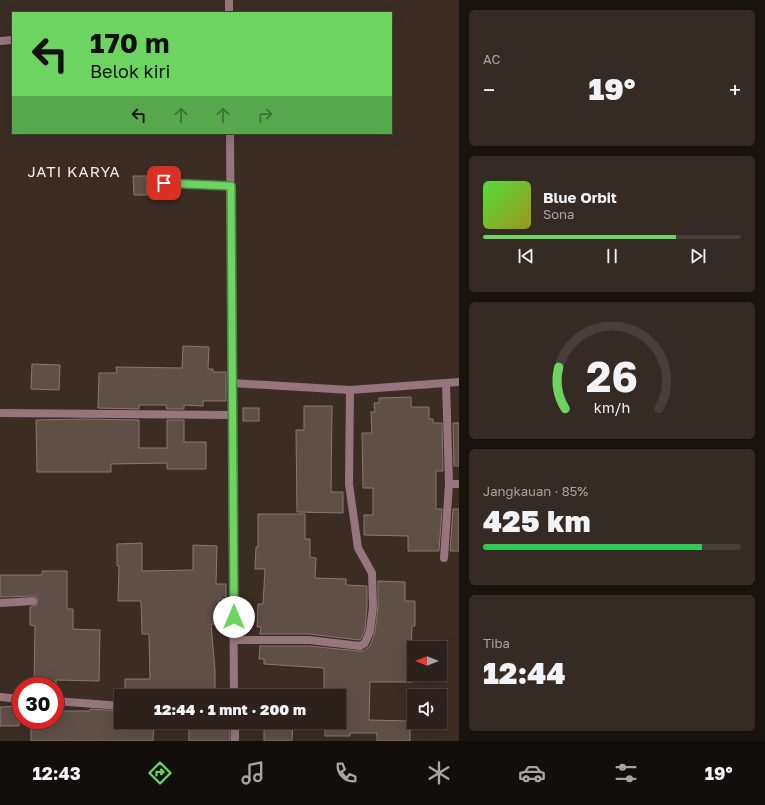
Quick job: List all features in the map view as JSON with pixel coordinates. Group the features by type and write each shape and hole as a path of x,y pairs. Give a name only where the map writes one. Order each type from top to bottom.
{"street":[{"path":"229,0 229,12"},
{"path":"0,41 12,40"},
{"path":"230,134 234,689"},
{"path":"151,182 231,186"},
{"path":"232,383 350,390 459,382"},
{"path":"444,558 449,484 446,383"},
{"path":"234,640 309,640 360,646 365,644 370,631 373,607 372,573 358,548 349,484 350,390"},
{"path":"0,413 232,415"},
{"path":"449,484 459,484"},
{"path":"0,603 34,601"},
{"path":"0,697 12,698"},
{"path":"64,702 114,705"},
{"path":"234,729 235,741"}],"building":[{"path":"133,176 147,176 147,195 134,195"},
{"path":"183,346 209,347 208,369 213,369 213,372 226,372 226,401 203,401 203,406 184,405 184,409 167,409 166,405 139,405 139,409 98,408 99,373 117,373 116,367 182,368"},
{"path":"32,364 60,365 59,390 31,389"},
{"path":"411,397 411,407 429,407 429,419 433,419 433,423 442,423 443,471 436,471 436,509 442,509 439,551 408,551 408,536 364,535 364,515 373,515 373,488 363,488 362,433 372,433 371,412 375,412 374,403 379,403 379,398"},
{"path":"304,406 332,406 331,492 343,492 343,513 297,512 296,430 304,430"},
{"path":"243,408 259,408 259,421 243,421"},
{"path":"36,420 139,420 139,448 167,448 167,420 184,420 184,442 206,442 206,469 167,469 167,463 111,464 111,472 37,472"},
{"path":"453,423 459,423 459,466 454,466"},
{"path":"453,509 459,509 459,551 450,551"},
{"path":"258,514 305,514 305,539 310,539 310,557 316,558 315,578 346,579 346,585 367,586 365,630 361,639 309,634 260,634 261,627 257,627 258,604 263,604 265,569 255,569 256,547 258,547"},
{"path":"142,543 142,571 193,570 193,545 217,546 216,584 226,584 226,599 219,599 219,624 211,624 215,689 125,689 125,679 150,679 149,634 142,634 141,601 118,601 119,566 117,566 117,544"},
{"path":"42,571 67,571 67,609 73,609 73,629 100,630 99,681 64,680 64,677 34,677 35,626 30,625 30,607 36,605 38,600 36,596 0,597 0,575 42,575"},
{"path":"378,581 405,582 405,601 415,601 415,626 412,626 411,641 407,641 407,681 413,682 370,682 369,720 407,721 407,729 410,729 410,741 377,741 377,733 350,733 350,736 325,736 325,729 346,729 346,689 324,689 324,668 264,664 264,659 259,659 260,646 309,646 363,651 370,646 375,632 378,607"},
{"path":"12,706 12,726 0,726 0,707"},
{"path":"90,709 114,711 114,729 154,729 153,741 31,741 31,729 64,729 64,711 90,711"},
{"path":"189,729 230,729 230,741 189,741"},
{"path":"264,729 293,729 292,741 264,741"}],"district":[{"name":"JATI KARYA","path":"74,171"}],"route":[{"path":"164,183 231,186 234,617"}]}
